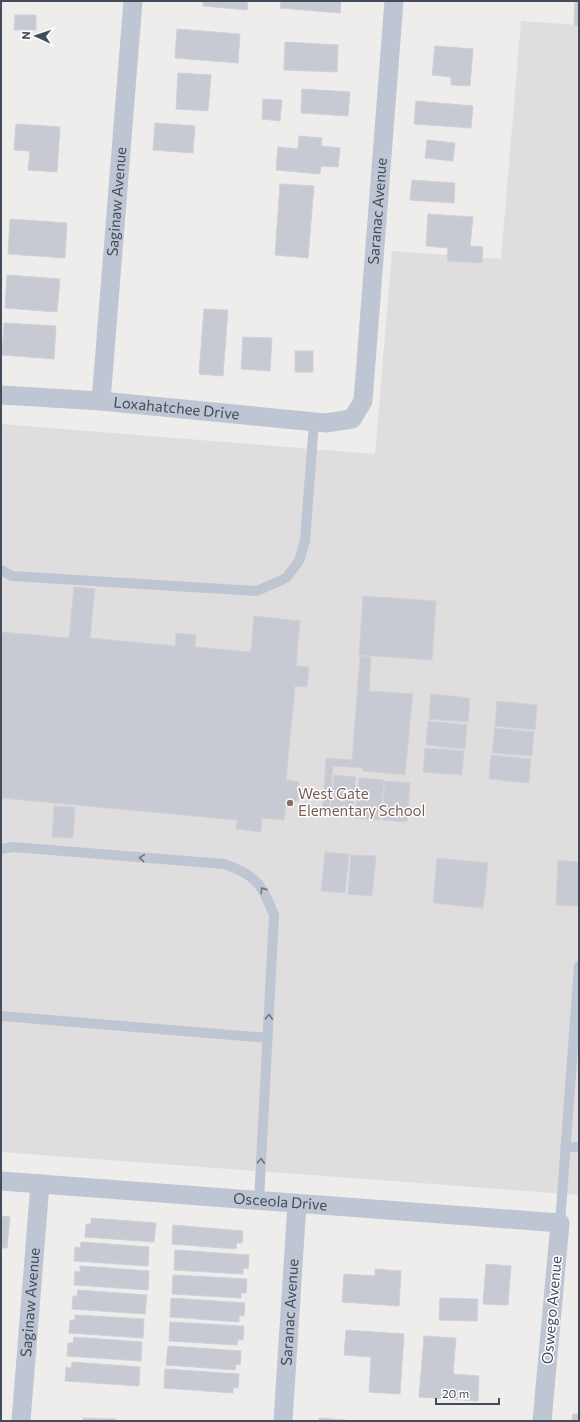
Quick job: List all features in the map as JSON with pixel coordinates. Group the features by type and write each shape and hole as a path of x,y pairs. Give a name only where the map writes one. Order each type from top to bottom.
{"street":[{"name":"Saginaw Avenue","path":"101,401 133,1"},
{"name":"Saranac Avenue","path":"352,419 363,401 394,1"},
{"name":"Loxahatchee Drive","path":"1,395 101,401 326,423 352,419"},
{"name":"Osceola Drive","path":"1,1181 560,1223"},
{"name":"Saginaw Avenue","path":"21,1421 40,1184"},
{"name":"Saranac Avenue","path":"283,1421 297,1204"},
{"name":"Oswego Avenue","path":"542,1421 560,1223"}],"lane":[{"path":"1,570 12,576 257,591 286,578 298,561 305,541 314,422"},
{"path":"1,849 13,847 224,864 240,870 255,880 266,894 274,915 259,1200"},
{"path":"560,1223 579,966"},
{"path":"1,1016 268,1038"},
{"path":"566,1147 579,1147"}],"shaded area":[{"name":"West Gate Elementary School","path":"521,21 579,25 579,1195 1,1152 1,424 375,454 392,251 501,259"}],"building":[{"path":"203,1 248,1 247,10 203,6"},
{"path":"281,1 341,1 340,13 280,8"},
{"path":"575,1 579,1 579,26 574,25"},
{"path":"15,15 36,15 36,30 14,30"},
{"path":"177,29 240,34 238,63 175,58"},
{"path":"285,42 338,45 337,72 284,70"},
{"path":"435,46 473,49 470,86 451,85 451,77 432,75"},
{"path":"178,73 211,75 208,111 176,109"},
{"path":"302,89 350,92 348,116 301,113"},
{"path":"263,99 282,100 280,121 262,119"},
{"path":"416,101 473,106 471,128 414,124"},
{"path":"155,123 195,126 193,153 153,150"},
{"path":"16,124 60,127 57,172 28,170 30,151 14,150"},
{"path":"299,136 322,138 321,146 340,148 338,167 321,166 320,174 276,170 278,147 298,149"},
{"path":"427,140 455,143 453,161 425,158"},
{"path":"412,180 455,183 454,203 410,200"},
{"path":"280,184 314,186 308,258 275,255"},
{"path":"428,214 473,217 470,246 483,247 482,263 447,261 448,248 426,246"},
{"path":"10,219 67,223 65,258 8,254"},
{"path":"7,275 60,279 57,312 5,308"},
{"path":"204,309 228,310 223,376 199,374"},
{"path":"4,323 56,326 54,359 2,355"},
{"path":"243,337 272,338 270,371 241,369"},
{"path":"295,351 313,351 313,372 295,372"},
{"path":"74,587 95,589 90,638 175,646 176,633 196,635 195,647 251,652 254,616 300,621 296,666 309,667 307,687 295,686 286,780 299,782 298,801 286,800 284,820 262,818 261,832 236,829 237,820 1,798 1,632 69,638"},
{"path":"363,596 436,601 432,660 359,655"},
{"path":"360,656 371,657 369,691 413,694 405,775 363,771 363,768 333,766 329,814 322,814 326,758 352,760"},
{"path":"431,694 470,698 468,722 429,719"},
{"path":"497,701 537,705 535,730 495,726"},
{"path":"428,721 467,725 465,749 426,745"},
{"path":"495,728 534,732 532,756 492,753"},
{"path":"425,748 464,751 462,775 423,772"},
{"path":"491,755 531,759 529,783 489,779"},
{"path":"334,775 356,777 352,816 330,814"},
{"path":"359,778 384,780 380,820 355,818"},
{"path":"385,781 410,783 407,822 382,820"},
{"path":"54,806 75,807 73,838 52,837"},
{"path":"325,852 349,854 345,893 321,891"},
{"path":"351,855 376,856 372,896 348,894"},
{"path":"437,858 488,863 483,908 433,903"},
{"path":"558,860 579,862 579,906 556,905"},
{"path":"1,1216 10,1217 7,1248 1,1248"},
{"path":"91,1218 156,1223 154,1242 85,1237 86,1224 91,1224"},
{"path":"173,1225 243,1231 242,1243 237,1243 236,1249 172,1244"},
{"path":"81,1242 149,1247 148,1266 74,1261 75,1247 80,1248"},
{"path":"175,1250 249,1255 248,1269 243,1268 243,1274 174,1270"},
{"path":"486,1264 511,1266 508,1305 483,1304"},
{"path":"80,1266 149,1271 148,1290 74,1285 75,1271 80,1272"},
{"path":"375,1269 401,1271 399,1306 342,1302 344,1274 375,1276"},
{"path":"173,1275 247,1279 246,1293 241,1293 241,1298 172,1294"},
{"path":"78,1290 147,1295 145,1314 72,1309 73,1296 77,1296"},
{"path":"171,1298 245,1303 244,1316 239,1316 239,1322 170,1317"},
{"path":"440,1298 478,1299 477,1321 439,1320"},
{"path":"75,1315 144,1319 143,1338 69,1333 70,1320 75,1320"},
{"path":"170,1322 244,1326 243,1340 238,1340 237,1345 169,1341"},
{"path":"346,1330 404,1334 400,1394 369,1392 371,1357 344,1355"},
{"path":"424,1336 456,1338 453,1374 479,1376 478,1401 419,1397"},
{"path":"74,1337 142,1342 141,1361 67,1356 68,1343 73,1343"},
{"path":"168,1346 241,1351 240,1365 236,1364 235,1370 166,1365"},
{"path":"72,1362 140,1367 139,1386 65,1381 66,1367 71,1368"},
{"path":"165,1369 239,1374 238,1388 233,1387 233,1393 164,1388"},
{"path":"573,1414 579,1414 579,1421 572,1421"},
{"path":"83,1418 116,1419 115,1421 83,1421"},
{"path":"319,1418 346,1420 346,1421 319,1421"}],"place":[{"name":"West Gate Elementary School","path":"290,803"}]}
